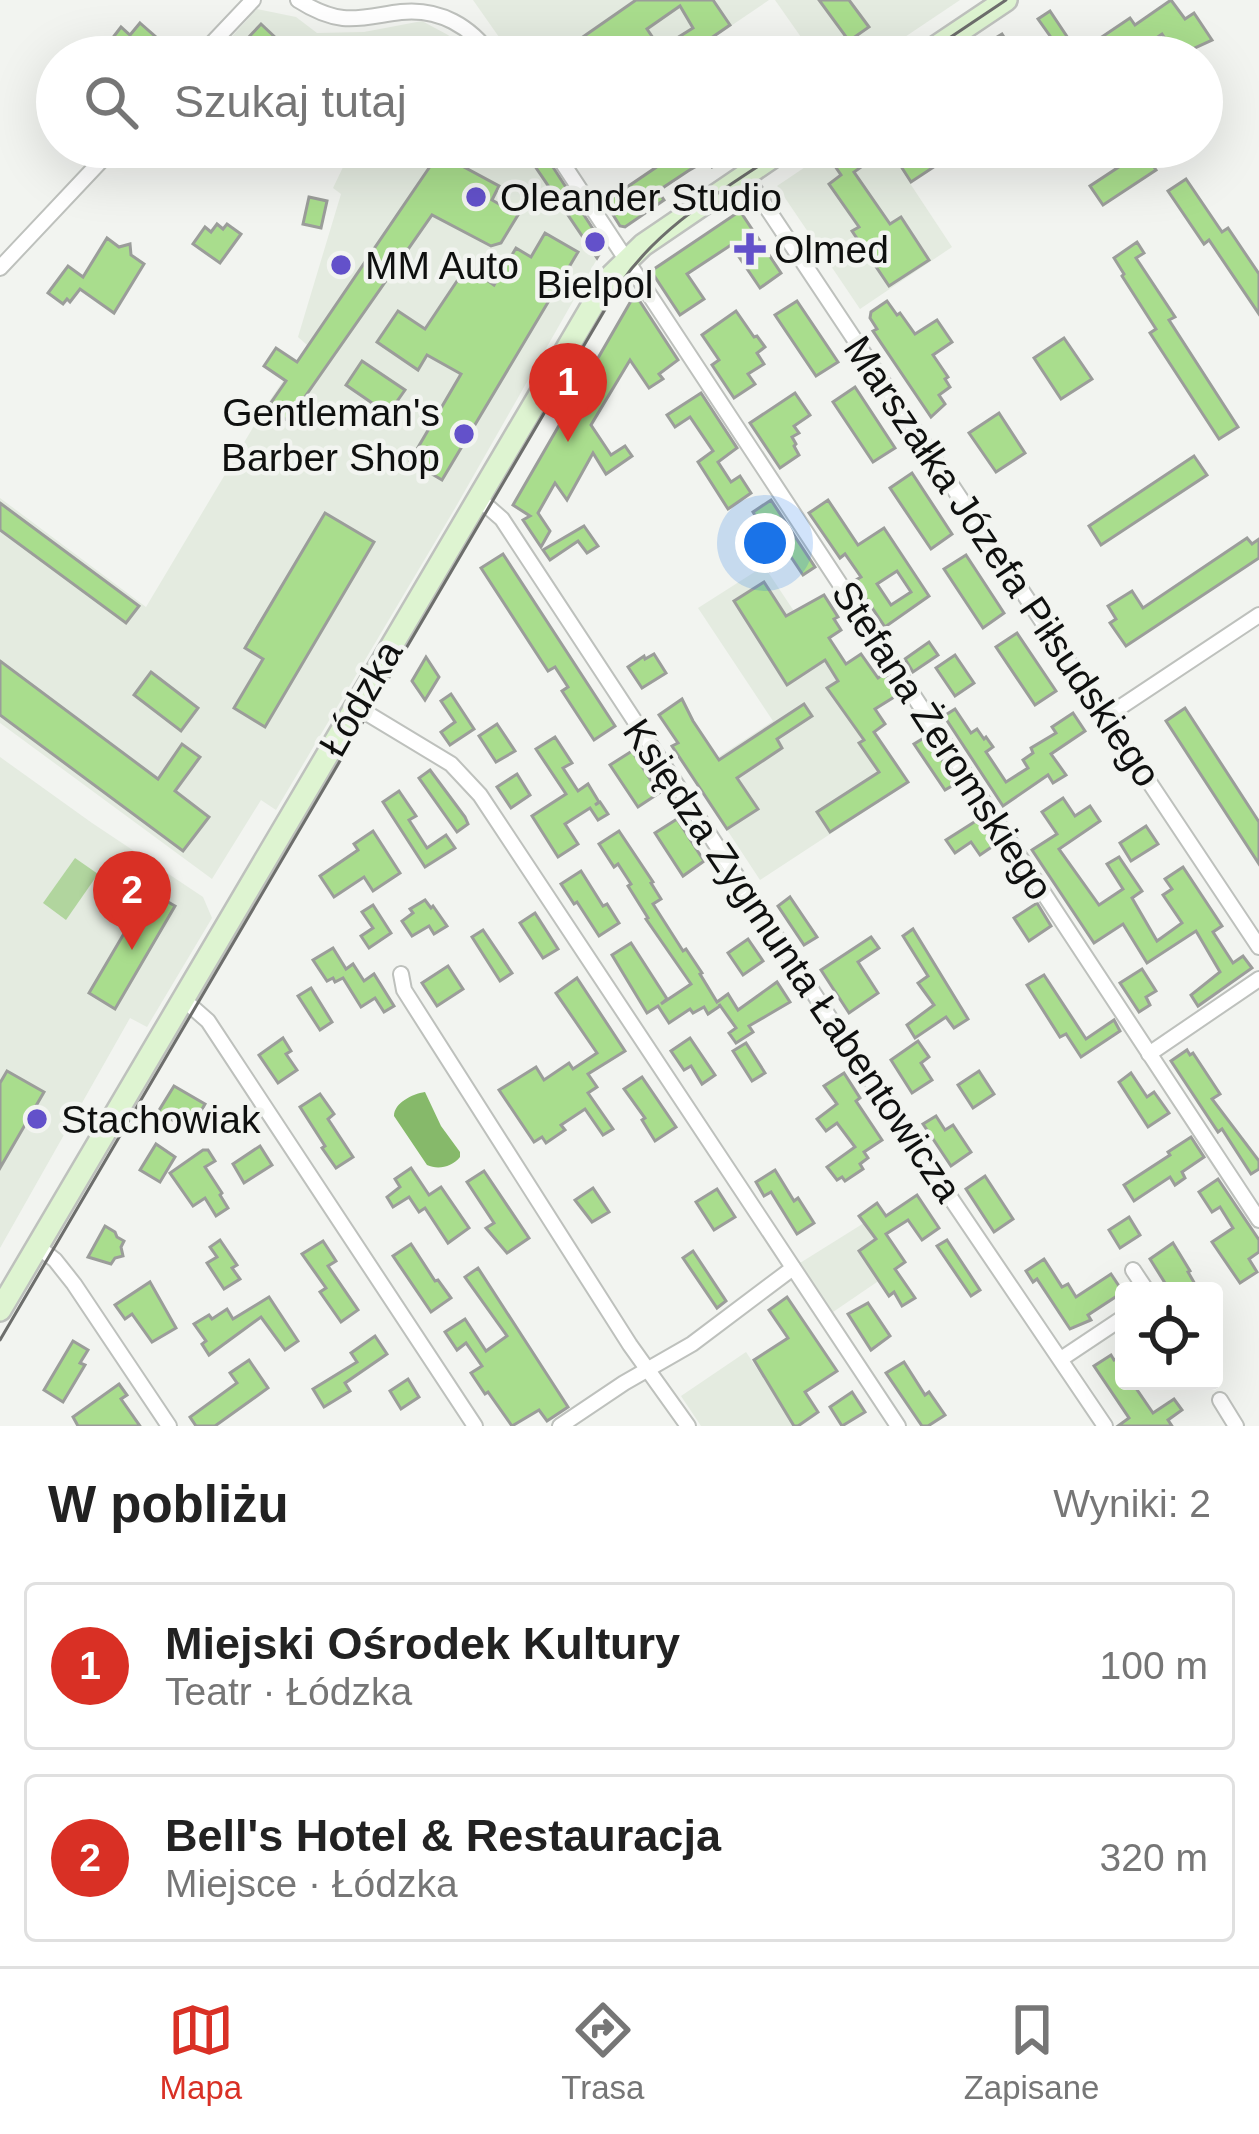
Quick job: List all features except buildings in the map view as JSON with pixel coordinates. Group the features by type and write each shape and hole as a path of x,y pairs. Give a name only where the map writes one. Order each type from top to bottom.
{"main road":[{"path":"952,36 1006,0"},
{"name":"Łódzka","path":"0,1310 608,279 643,245 756,168"}],"street":[{"path":"219,36 253,0"},
{"path":"298,0 345,18 405,11 439,15 474,36"},
{"path":"0,268 94,168"},
{"name":"Stefana Żeromskiego","path":"566,168 1259,1220"},
{"name":"Marszałka Józefa Piłsudskiego","path":"745,175 1259,947"},
{"name":"Księdza Zygmunta Łabentowicza","path":"478,498 505,524 1105,1426"},
{"path":"1107,716 1259,615"},
{"path":"355,706 451,764 470,782 898,1426"},
{"path":"401,974 404,990 630,1345 688,1426"},
{"path":"1149,1054 1259,979"},
{"path":"183,999 208,1021 475,1426"},
{"path":"38,1246 74,1284 170,1426"},
{"path":"560,1426 692,1344 793,1268"},
{"path":"1133,1270 1141,1282"},
{"path":"1061,1359 1115,1323"},
{"path":"1220,1400 1235,1425"}],"shaded area":[{"path":"473,0 769,0 716,36 498,36"},
{"path":"775,0 960,0 906,36 800,36"},
{"path":"257,9 296,17 317,33 364,32 422,21 449,36 232,36"},
{"path":"343,168 554,168 605,245 276,810 261,800 212,879 0,723 0,498 146,607 307,345 298,337 341,194 333,188"},
{"path":"804,168 900,168 952,247 860,309 777,186"},
{"path":"764,566 908,783 760,880 691,775 773,721 698,608"},
{"path":"0,757 203,897 212,918 147,1027 130,1018 0,1248"},
{"path":"75,858 98,874 66,920 43,903"},
{"path":"425,1092 460,1152 445,1167 427,1165 394,1116 405,1100"},
{"path":"864,1223 896,1269 833,1312 800,1263"},
{"path":"746,1352 795,1426 701,1426 681,1396"}],"tram line":[{"path":"952,36 1006,0"},
{"path":"0,1340 620,284 675,225 755,168"}],"place":[{"name":"Oleander Studio","path":"476,197"},
{"name":"Bielpol","path":"595,242"},
{"name":"Olmed","path":"750,249"},
{"name":"MM Auto","path":"341,265"},
{"name":"Gentleman's Barber Shop","path":"464,434"},
{"name":"Miejski Ośrodek Kultury","path":"568,442"},
{"name":"Bell's Hotel & Restauracja","path":"132,950"},
{"name":"Stachowiak","path":"37,1119"}]}
